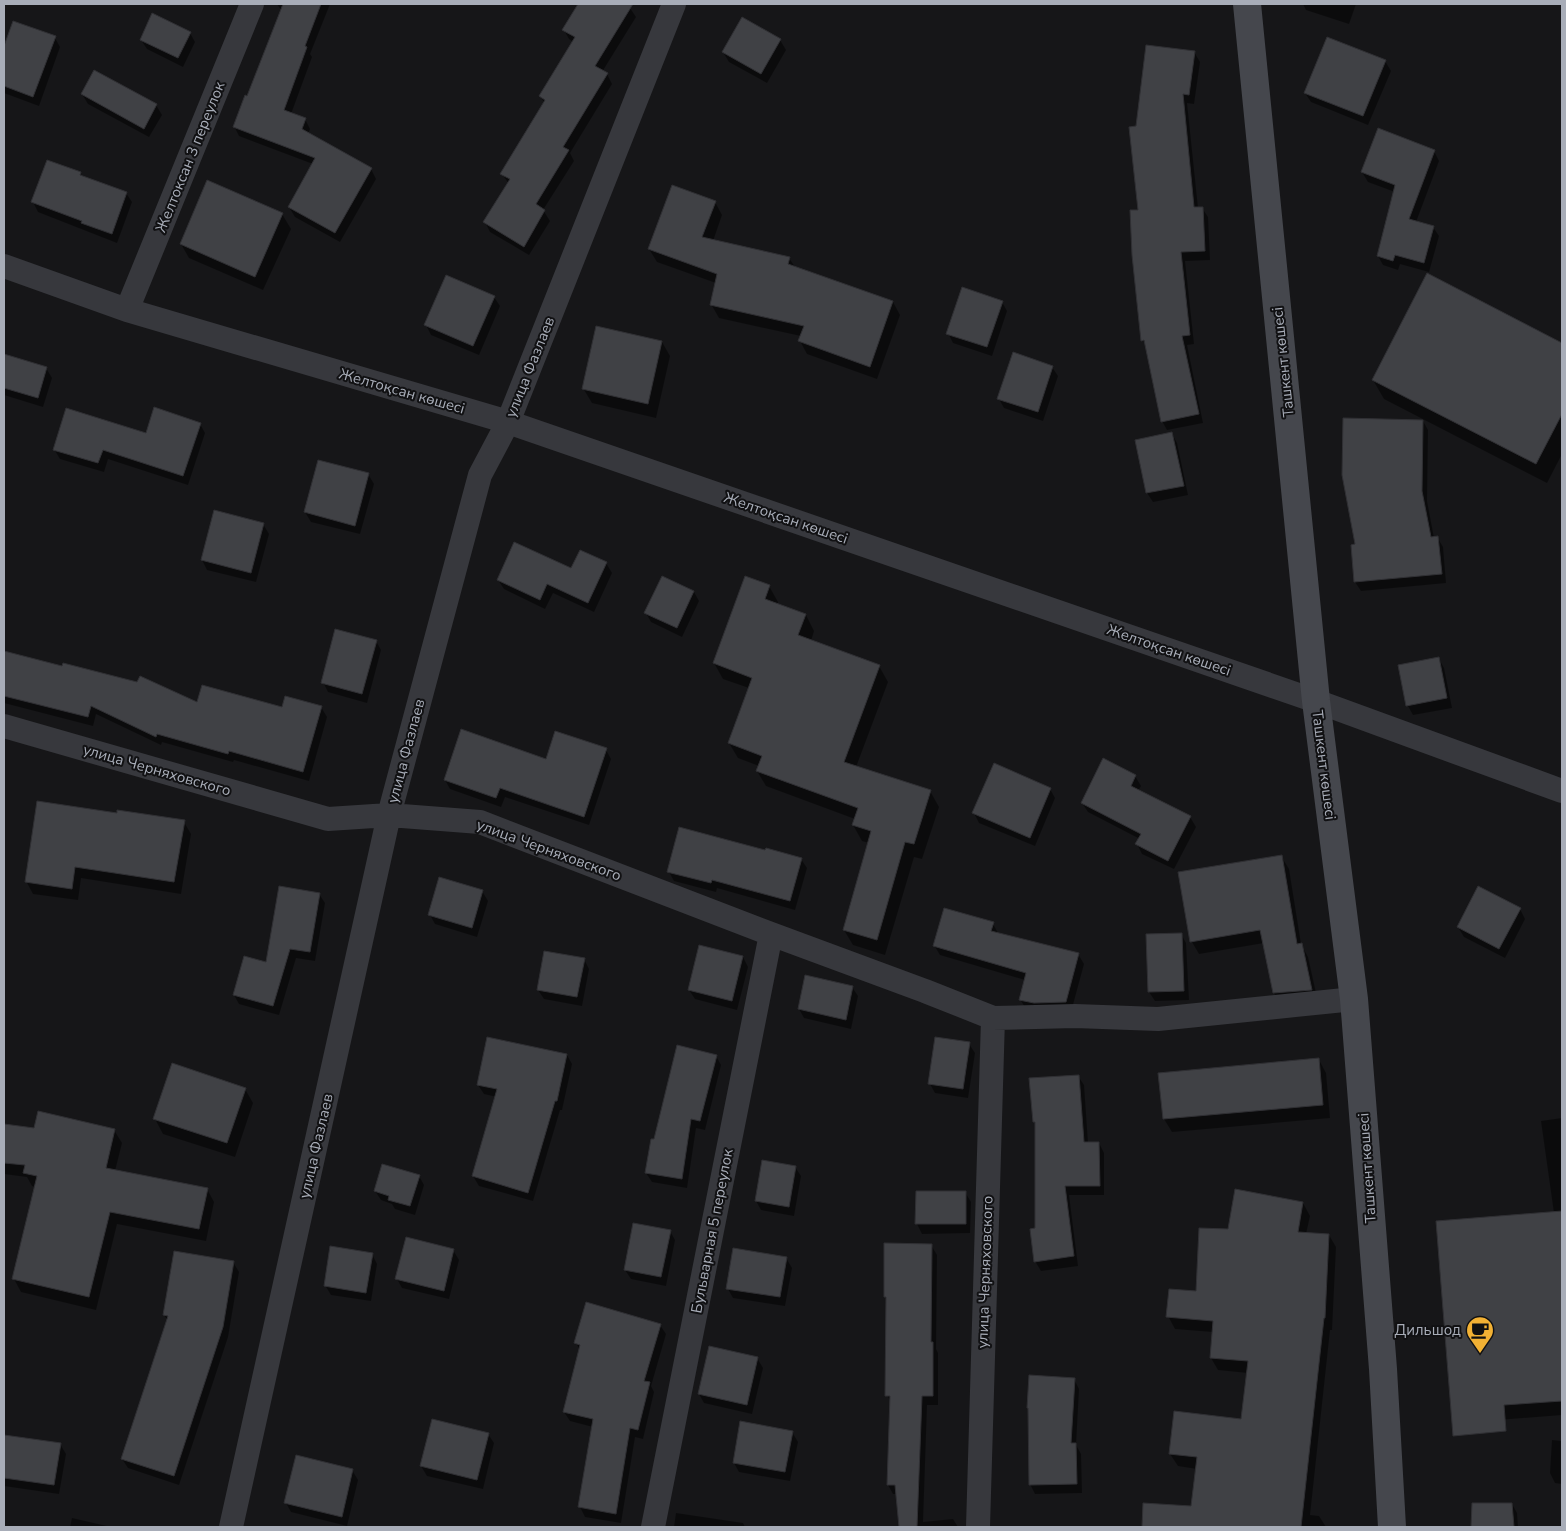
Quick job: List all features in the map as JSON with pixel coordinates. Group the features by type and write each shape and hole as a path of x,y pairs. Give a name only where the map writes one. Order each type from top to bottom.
{"main road":[{"name":"Ташкент көшесі","path":"1247,4 1316,701 1354,999 1383,1369 1392,1527"}],"street":[{"name":"Желтоксан 3 переулок","path":"127,310 252,4"},
{"name":"улица Фазлаев","path":"231,1527 389,815 480,475 508,422 674,4"},
{"name":"Желтоқсан көшесі","path":"4,266 127,310 508,422 1316,701 1562,790"},
{"name":"улица Черняховского","path":"4,726 328,819 389,815 480,822 993,1018 1075,1016 1158,1019 1354,999"},
{"name":"Бульварная 5 переулок","path":"652,1527 771,934"},
{"name":"улица Черняховского","path":"978,1527 993,1018"}],"building":[{"path":"283,4 321,4 284,110 306,118 302,129 372,168 335,233 288,207 315,158 233,127"},
{"path":"578,4 633,4 595,66 608,73 563,147 569,150 536,204 545,210 524,247 483,222 510,179 500,174 545,100 539,96 575,37 562,30"},
{"path":"152,13 191,32 178,58 140,40"},
{"path":"742,17 781,39 761,74 722,52"},
{"path":"13,21 56,36 33,97 4,86 4,46"},
{"path":"1327,37 1386,60 1363,116 1304,93"},
{"path":"1146,45 1195,51 1189,95 1183,94 1194,207 1203,207 1205,251 1181,252 1190,335 1182,336 1199,414 1161,422 1144,340 1141,341 1132,255 1130,210 1138,210 1129,127 1136,126"},
{"path":"94,70 157,104 144,129 81,94"},
{"path":"1378,128 1435,150 1409,219 1434,226 1424,263 1395,255 1393,261 1377,256 1395,185 1361,172"},
{"path":"47,160 81,172 80,175 127,192 112,234 31,202"},
{"path":"207,180 283,213 255,277 180,244"},
{"path":"672,185 716,201 702,237 790,257 788,264 893,301 870,367 798,341 804,326 710,305 717,274 648,249"},
{"path":"1427,273 1562,343 1562,414 1536,464 1372,380"},
{"path":"446,275 495,296 473,346 424,325"},
{"path":"962,287 1003,301 987,347 946,334"},
{"path":"596,326 662,341 648,404 582,389"},
{"path":"1013,352 1053,366 1038,412 997,399"},
{"path":"4,354 47,367 38,398 4,388"},
{"path":"154,407 201,423 183,476 103,450 98,463 53,450 66,408 146,433"},
{"path":"1343,418 1423,420 1422,491 1431,537 1438,536 1442,574 1354,582 1351,545 1355,544 1342,475"},
{"path":"1172,432 1184,486 1146,493 1135,440"},
{"path":"318,460 369,473 355,526 304,512"},
{"path":"214,510 264,523 251,573 201,560"},
{"path":"514,542 571,568 580,550 607,562 588,603 547,584 540,600 497,580"},
{"path":"662,576 694,591 677,628 644,613"},
{"path":"745,576 770,585 765,599 806,614 798,635 880,665 844,762 931,790 914,844 905,842 877,940 843,930 871,831 852,825 858,808 756,771 762,756 728,743 752,678 713,663"},
{"path":"335,629 377,640 362,694 321,683"},
{"path":"4,651 62,666 63,663 137,682 140,676 197,702 202,685 282,707 285,696 322,706 303,772 229,751 228,754 157,734 156,737 91,706 88,717 4,696"},
{"path":"1439,657 1447,698 1406,706 1398,665"},
{"path":"461,729 546,759 555,731 607,748 584,817 500,788 496,798 444,780"},
{"path":"1103,758 1136,775 1131,786 1191,816 1168,861 1135,844 1141,834 1081,803"},
{"path":"994,763 1051,788 1030,838 972,813"},
{"path":"37,801 117,813 117,810 185,820 174,882 75,867 72,889 25,882"},
{"path":"679,827 802,858 790,901 712,880 711,883 667,872"},
{"path":"1282,855 1297,944 1302,943 1312,990 1273,993 1260,930 1190,942 1178,872"},
{"path":"439,877 483,890 472,928 428,915"},
{"path":"279,886 320,893 310,952 290,949 273,1006 233,995 244,956 266,962"},
{"path":"1478,886 1521,908 1499,949 1457,927"},
{"path":"944,908 994,922 991,931 1079,953 1066,1002 1034,1003 1019,1000 1026,973 933,946"},
{"path":"1182,933 1184,991 1148,992 1146,934"},
{"path":"699,945 743,956 732,1001 688,990"},
{"path":"544,951 585,958 577,997 537,990"},
{"path":"805,975 853,986 846,1020 798,1009"},
{"path":"487,1037 567,1054 557,1101 555,1101 528,1193 472,1176 497,1089 477,1085"},
{"path":"935,1037 970,1042 963,1089 928,1084"},
{"path":"677,1045 717,1055 700,1121 691,1119 682,1179 645,1173 651,1139 654,1139"},
{"path":"1319,1058 1323,1105 1163,1119 1158,1073"},
{"path":"172,1063 246,1088 227,1143 153,1119"},
{"path":"1079,1075 1084,1142 1099,1142 1100,1186 1065,1186 1074,1256 1034,1262 1030,1229 1035,1228 1035,1122 1033,1122 1029,1078"},
{"path":"38,1111 115,1129 106,1168 208,1188 199,1229 110,1212 89,1297 12,1279 37,1176 23,1173 25,1165 4,1163 4,1124 34,1128"},
{"path":"762,1160 796,1166 789,1207 755,1201"},
{"path":"382,1164 420,1175 410,1206 388,1200 389,1196 374,1191"},
{"path":"1235,1189 1303,1202 1298,1232 1329,1234 1325,1318 1301,1527 1142,1527 1143,1503 1191,1506 1197,1457 1169,1454 1174,1411 1241,1419 1248,1361 1210,1358 1213,1321 1166,1317 1169,1289 1196,1291 1199,1228 1228,1229"},
{"path":"916,1191 966,1191 966,1224 915,1224"},
{"path":"1562,1211 1562,1401 1504,1405 1506,1431 1453,1436 1436,1221"},
{"path":"633,1223 671,1230 661,1277 624,1270"},
{"path":"406,1237 454,1249 444,1291 395,1279"},
{"path":"884,1243 932,1244 931,1342 933,1342 933,1396 922,1396 917,1527 899,1527 895,1485 887,1485 890,1396 885,1396 886,1297 884,1297"},
{"path":"330,1246 373,1253 366,1293 324,1286"},
{"path":"733,1248 787,1257 780,1297 726,1289"},
{"path":"174,1251 234,1261 223,1327 174,1476 121,1459 168,1316 163,1315"},
{"path":"586,1302 661,1324 644,1381 650,1382 638,1430 630,1428 616,1514 578,1507 593,1419 563,1412 580,1345 574,1343"},
{"path":"709,1346 758,1357 747,1405 698,1394"},
{"path":"1029,1375 1075,1378 1071,1443 1076,1443 1077,1484 1029,1485 1027,1408"},
{"path":"432,1419 489,1433 477,1480 420,1466"},
{"path":"740,1421 793,1431 785,1472 733,1463"},
{"path":"4,1435 61,1443 54,1485 4,1478"},
{"path":"296,1455 353,1469 342,1517 284,1503"},
{"path":"1472,1503 1512,1503 1514,1527 1471,1527"}],"place":[{"name":"Дильшод","path":"1480,1354"}]}
